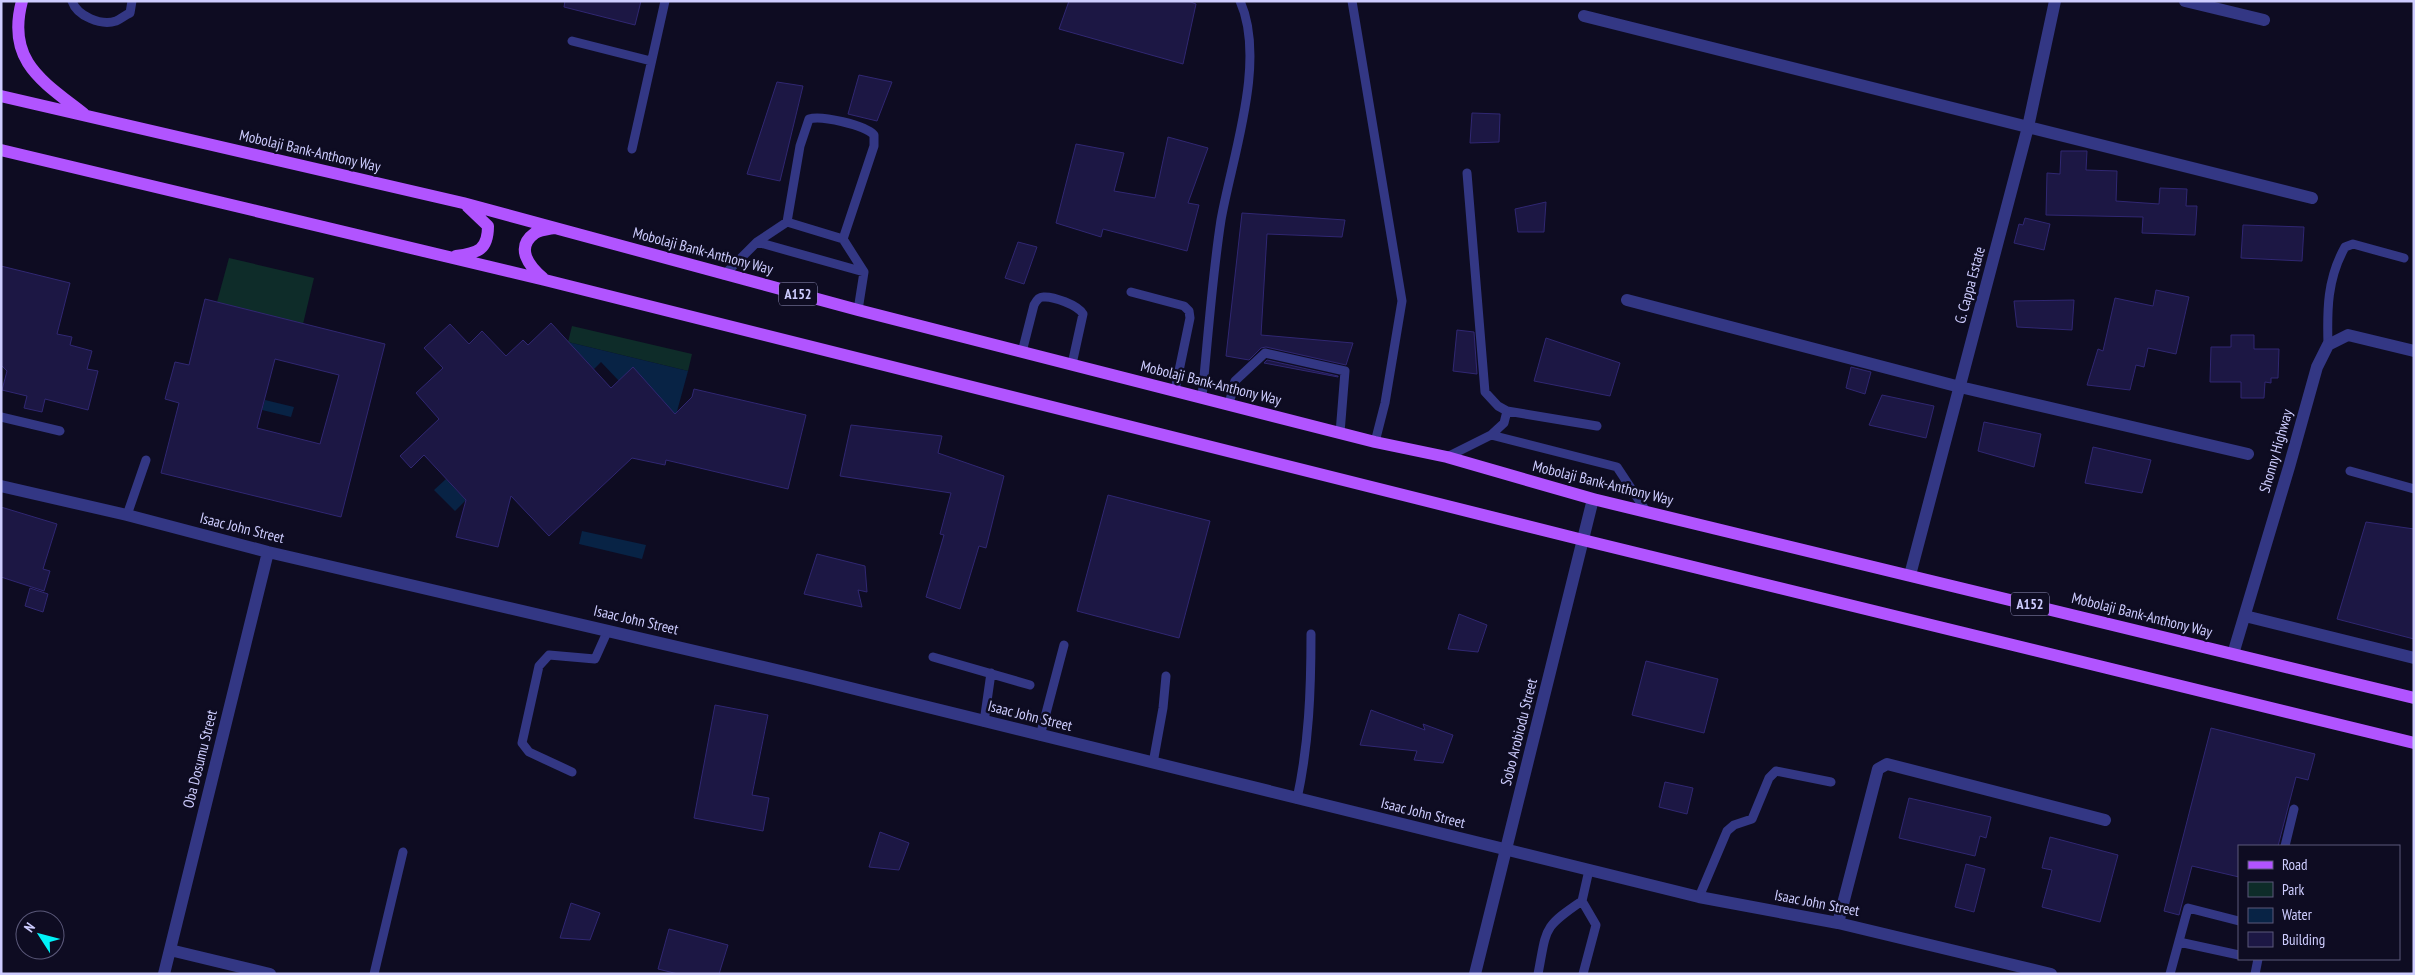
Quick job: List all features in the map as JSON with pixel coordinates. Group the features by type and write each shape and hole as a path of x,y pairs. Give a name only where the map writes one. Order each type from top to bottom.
{"main road":[{"path":"22,1 17,20 21,52 40,80 88,117"},
{"name":"Mobolaji Bank-Anthony Way","path":"1,96 463,204 858,310 1374,442 1447,457 1594,499 2414,698"},
{"path":"1,150 545,280 1583,540 2414,743"},
{"path":"446,257 473,254 482,248 488,239 488,226 478,214 463,204"},
{"path":"545,280 529,266 525,255 527,243 535,234 554,228"}],"street":[{"name":"G. Cappa Estate","path":"1910,575 2028,127 2055,1"},
{"path":"2185,1 2264,20"},
{"path":"1584,16 2312,198"},
{"path":"1627,300 1960,387 2248,454"},
{"path":"2328,345 2348,335 2414,352"},
{"name":"Shonny Highway","path":"2233,654 2316,367 2328,345"},
{"name":"Isaac John Street","path":"1,486 127,515 268,552 608,630 1699,897 1838,923 2051,974"},
{"name":"Sobo Arobiodu Street","path":"1475,974 1594,499"},
{"name":"Oba Dosumu Street","path":"164,974 268,552"},
{"path":"2245,616 2414,658"},
{"path":"1838,923 1878,769 1887,764 2105,820"},
{"path":"170,950 270,974"}],"lane":[{"path":"72,1 75,8 91,19 114,22 130,13 132,1"},
{"path":"632,149 664,1"},
{"path":"1202,397 1221,221 1251,61 1247,18 1240,1"},
{"path":"1352,1 1402,301 1384,403 1374,442"},
{"path":"572,40 651,61"},
{"path":"724,275 757,242 787,222 800,146 809,119 820,118 865,128 874,135 874,146 844,239"},
{"path":"1467,173 1485,392 1498,406 1507,410 1597,426"},
{"path":"787,222 844,239 864,272 858,310"},
{"path":"757,242 864,272"},
{"path":"2328,345 2326,306 2329,286 2345,247 2353,244 2404,258"},
{"path":"1131,292 1184,306 1189,311 1190,318 1175,390"},
{"path":"1022,352 1034,304 1038,299 1043,297 1067,302 1075,304 1083,314 1072,364"},
{"path":"1229,404 1235,381 1265,353 1345,371 1340,433"},
{"path":"1447,457 1491,435 1504,423 1507,410"},
{"path":"1,417 60,431"},
{"path":"1491,435 1617,467 1646,511"},
{"path":"127,515 146,460"},
{"path":"2350,471 2414,489"},
{"path":"572,772 529,752 522,743 539,666 549,655 595,659 608,630"},
{"path":"1297,799 1305,761 1311,701 1311,634"},
{"path":"1040,736 1064,645"},
{"path":"933,657 1030,685"},
{"path":"984,722 991,673"},
{"path":"1153,763 1163,708 1166,676"},
{"path":"1699,897 1727,831 1743,821 1752,819 1769,778 1776,771 1831,782"},
{"path":"2285,845 2294,809"},
{"path":"374,974 403,852"},
{"path":"1538,974 1546,932 1550,925 1582,901 1589,870"},
{"path":"1582,901 1596,925 1583,974"},
{"path":"2170,974 2188,908 2238,921"},
{"path":"2178,942 2238,955"},
{"path":"2255,974 2258,960"}],"green space":[{"path":"229,258 314,278 303,324 217,302"},
{"path":"572,326 692,354 688,371 568,342"}],"water":[{"path":"568,342 688,371 676,415 633,368 619,381 601,362 594,369"},
{"path":"265,400 294,407 291,417 262,410"},
{"path":"446,479 466,500 455,511 434,490"},
{"path":"582,531 646,545 642,559 579,544"}],"building":[{"path":"565,1 641,1 635,25 564,7"},
{"path":"1069,1 1188,1 1196,4 1183,64 1059,29"},
{"path":"859,75 892,82 877,121 848,114"},
{"path":"777,82 803,86 780,181 747,174"},
{"path":"1472,113 1500,114 1499,142 1470,143"},
{"path":"1168,137 1208,148 1188,203 1199,205 1187,251 1103,229 1101,237 1056,223 1076,144 1124,153 1114,191 1155,198"},
{"path":"2061,151 2087,151 2086,170 2117,171 2116,201 2159,204 2160,188 2187,189 2186,206 2197,206 2195,235 2142,233 2143,217 2046,215 2047,173 2060,174"},
{"path":"1546,202 1544,232 1518,232 1515,209"},
{"path":"1242,213 1345,220 1342,237 1267,234 1261,335 1353,343 1346,365 1266,347 1261,348 1249,360 1226,356"},
{"path":"2025,218 2050,224 2044,250 2014,243 2019,224 2023,225"},
{"path":"2243,225 2304,227 2302,261 2241,258"},
{"path":"1018,242 1037,247 1024,284 1005,278"},
{"path":"1,266 70,283 57,334 72,337 70,345 92,351 87,369 98,371 88,410 45,399 42,412 24,408 27,396 2,390 7,371 1,365"},
{"path":"2156,290 2189,297 2176,354 2148,348 2144,367 2136,365 2130,390 2087,385 2098,349 2103,351 2115,298 2153,306"},
{"path":"205,299 385,344 341,517 161,473 179,403 165,399 175,362 189,365","holes":["275,359 339,375 320,444 257,428"]},
{"path":"2074,300 2072,330 2017,327 2014,301"},
{"path":"551,323 611,388 633,367 675,414 692,397 694,389 806,415 788,489 666,460 665,465 632,458 549,536 511,496 498,547 456,537 466,500 424,455 411,468 400,456 439,419 416,393 443,368 424,348 450,324 469,344 482,331 506,356 523,340 528,345"},
{"path":"1457,330 1474,332 1477,374 1453,371"},
{"path":"2231,335 2254,335 2254,349 2279,349 2278,378 2271,378 2271,383 2265,382 2264,398 2241,398 2241,382 2210,382 2211,347 2231,347"},
{"path":"1546,338 1620,363 1610,396 1534,381"},
{"path":"1267,360 1338,376 1338,377 1264,363"},
{"path":"1851,367 1871,372 1865,394 1846,388"},
{"path":"1882,395 1934,406 1926,438 1869,425"},
{"path":"1984,422 2041,434 2034,467 1978,451"},
{"path":"851,425 942,436 938,453 1004,476 986,548 979,546 960,609 926,597 944,535 940,534 951,493 840,476"},
{"path":"2093,447 2151,460 2142,493 2085,483"},
{"path":"1108,495 1210,521 1179,638 1077,611"},
{"path":"1,507 57,524 43,569 50,571 44,591 1,577"},
{"path":"2366,522 2414,529 2414,639 2337,619"},
{"path":"817,554 865,566 867,592 858,590 862,607 804,594"},
{"path":"30,588 48,594 43,612 25,606"},
{"path":"1459,614 1487,625 1478,652 1448,649"},
{"path":"1646,661 1718,679 1704,733 1632,715"},
{"path":"715,705 768,715 752,795 769,798 763,831 694,818"},
{"path":"1371,710 1425,730 1423,724 1453,735 1443,763 1414,760 1417,751 1360,745"},
{"path":"2211,728 2315,754 2308,780 2296,777 2278,845 2238,845 2238,877 2192,866 2179,915 2164,911"},
{"path":"1665,782 1693,788 1687,814 1659,807"},
{"path":"1909,798 1991,817 1986,838 1980,836 1975,856 1899,838"},
{"path":"880,832 909,843 899,870 869,867"},
{"path":"2050,837 2118,855 2100,922 2042,907 2052,870 2042,868"},
{"path":"1966,864 1985,869 1974,912 1955,907"},
{"path":"571,903 600,913 590,940 560,938"},
{"path":"669,929 728,945 719,974 678,974 658,969"}]}
